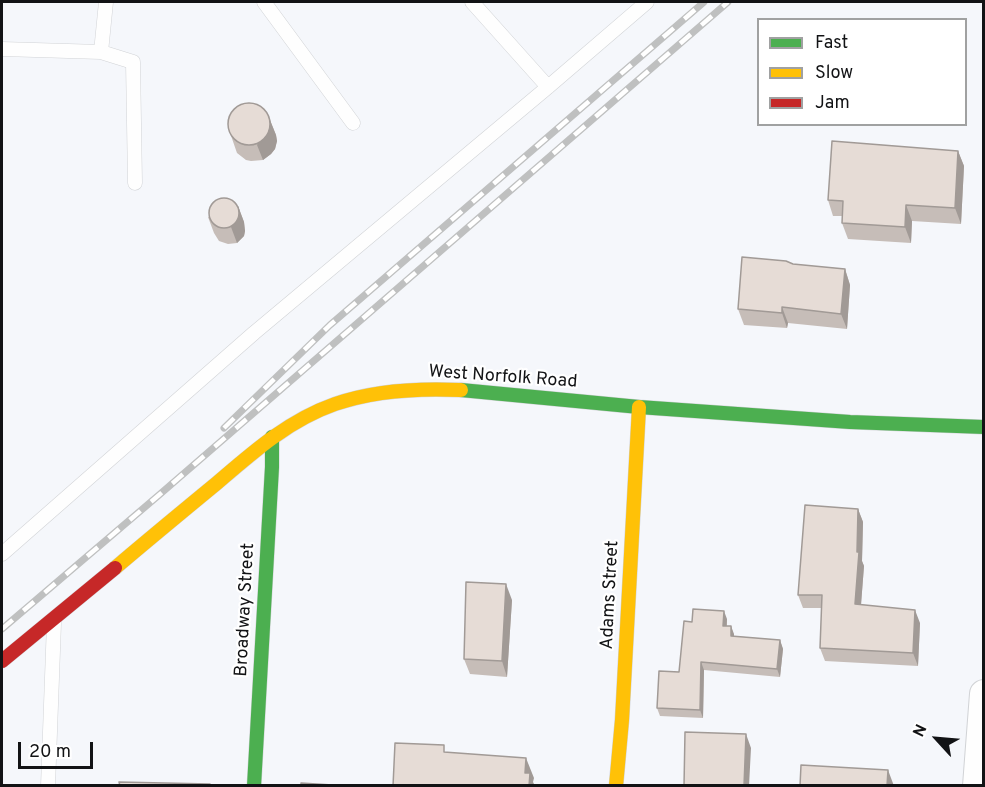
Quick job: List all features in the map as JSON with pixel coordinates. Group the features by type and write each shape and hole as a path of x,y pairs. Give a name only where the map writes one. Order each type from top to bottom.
{"street":[{"name":"West Norfolk Road","path":"2,661 272,437 334,404 373,393 459,390 639,407 850,422 984,427"},
{"name":"Adams Street","path":"616,786 622,720 639,407"},
{"name":"Broadway Street","path":"254,786 272,437"},
{"path":"977,786 984,694"}],"lane":[{"path":"101,52 106,2"},
{"path":"264,2 353,123"},
{"path":"472,2 548,87"},
{"path":"2,554 254,333 647,2"},
{"path":"2,50 101,52 133,62 135,183"},
{"path":"48,786 54,618"}],"building":[{"path":"249,103 257,104 264,109 269,116 269,132 264,139 257,144 249,145 241,144 234,139 229,132 228,124 229,116 234,109 241,104"},
{"path":"832,141 958,151 955,208 906,205 905,227 842,223 843,201 828,200"},
{"path":"224,198 235,202 239,213 235,224 224,228 213,224 209,213 213,202"},
{"path":"742,257 845,269 841,314 782,307 782,313 738,309"},
{"path":"805,505 858,509 857,552 859,552 855,604 915,610 913,653 820,648 822,595 798,595"},
{"path":"466,582 506,584 502,661 464,659"},
{"path":"693,609 724,611 723,626 731,626 731,636 780,640 777,669 701,662 700,710 657,708 659,671 679,672 684,621 692,622"},
{"path":"685,732 746,734 744,786 684,786"},
{"path":"395,743 444,745 444,752 526,758 525,773 530,773 529,786 393,786"},
{"path":"801,765 888,770 887,786 800,786"},
{"path":"119,782 210,784 210,786 120,786"},
{"path":"301,783 348,786 301,786"}],"railway":[{"path":"224,428 330,325 704,2"},
{"path":"2,629 728,2"}],"traffic: fast":[{"path":"461,390 639,407 850,422 984,427"},
{"path":"254,786 272,437"}],"traffic: slow":[{"path":"115,568 258,449 302,419 350,399 381,393 429,389 461,390"},
{"path":"616,786 622,720 639,407"}],"traffic: jam":[{"path":"2,661 115,568"}]}
